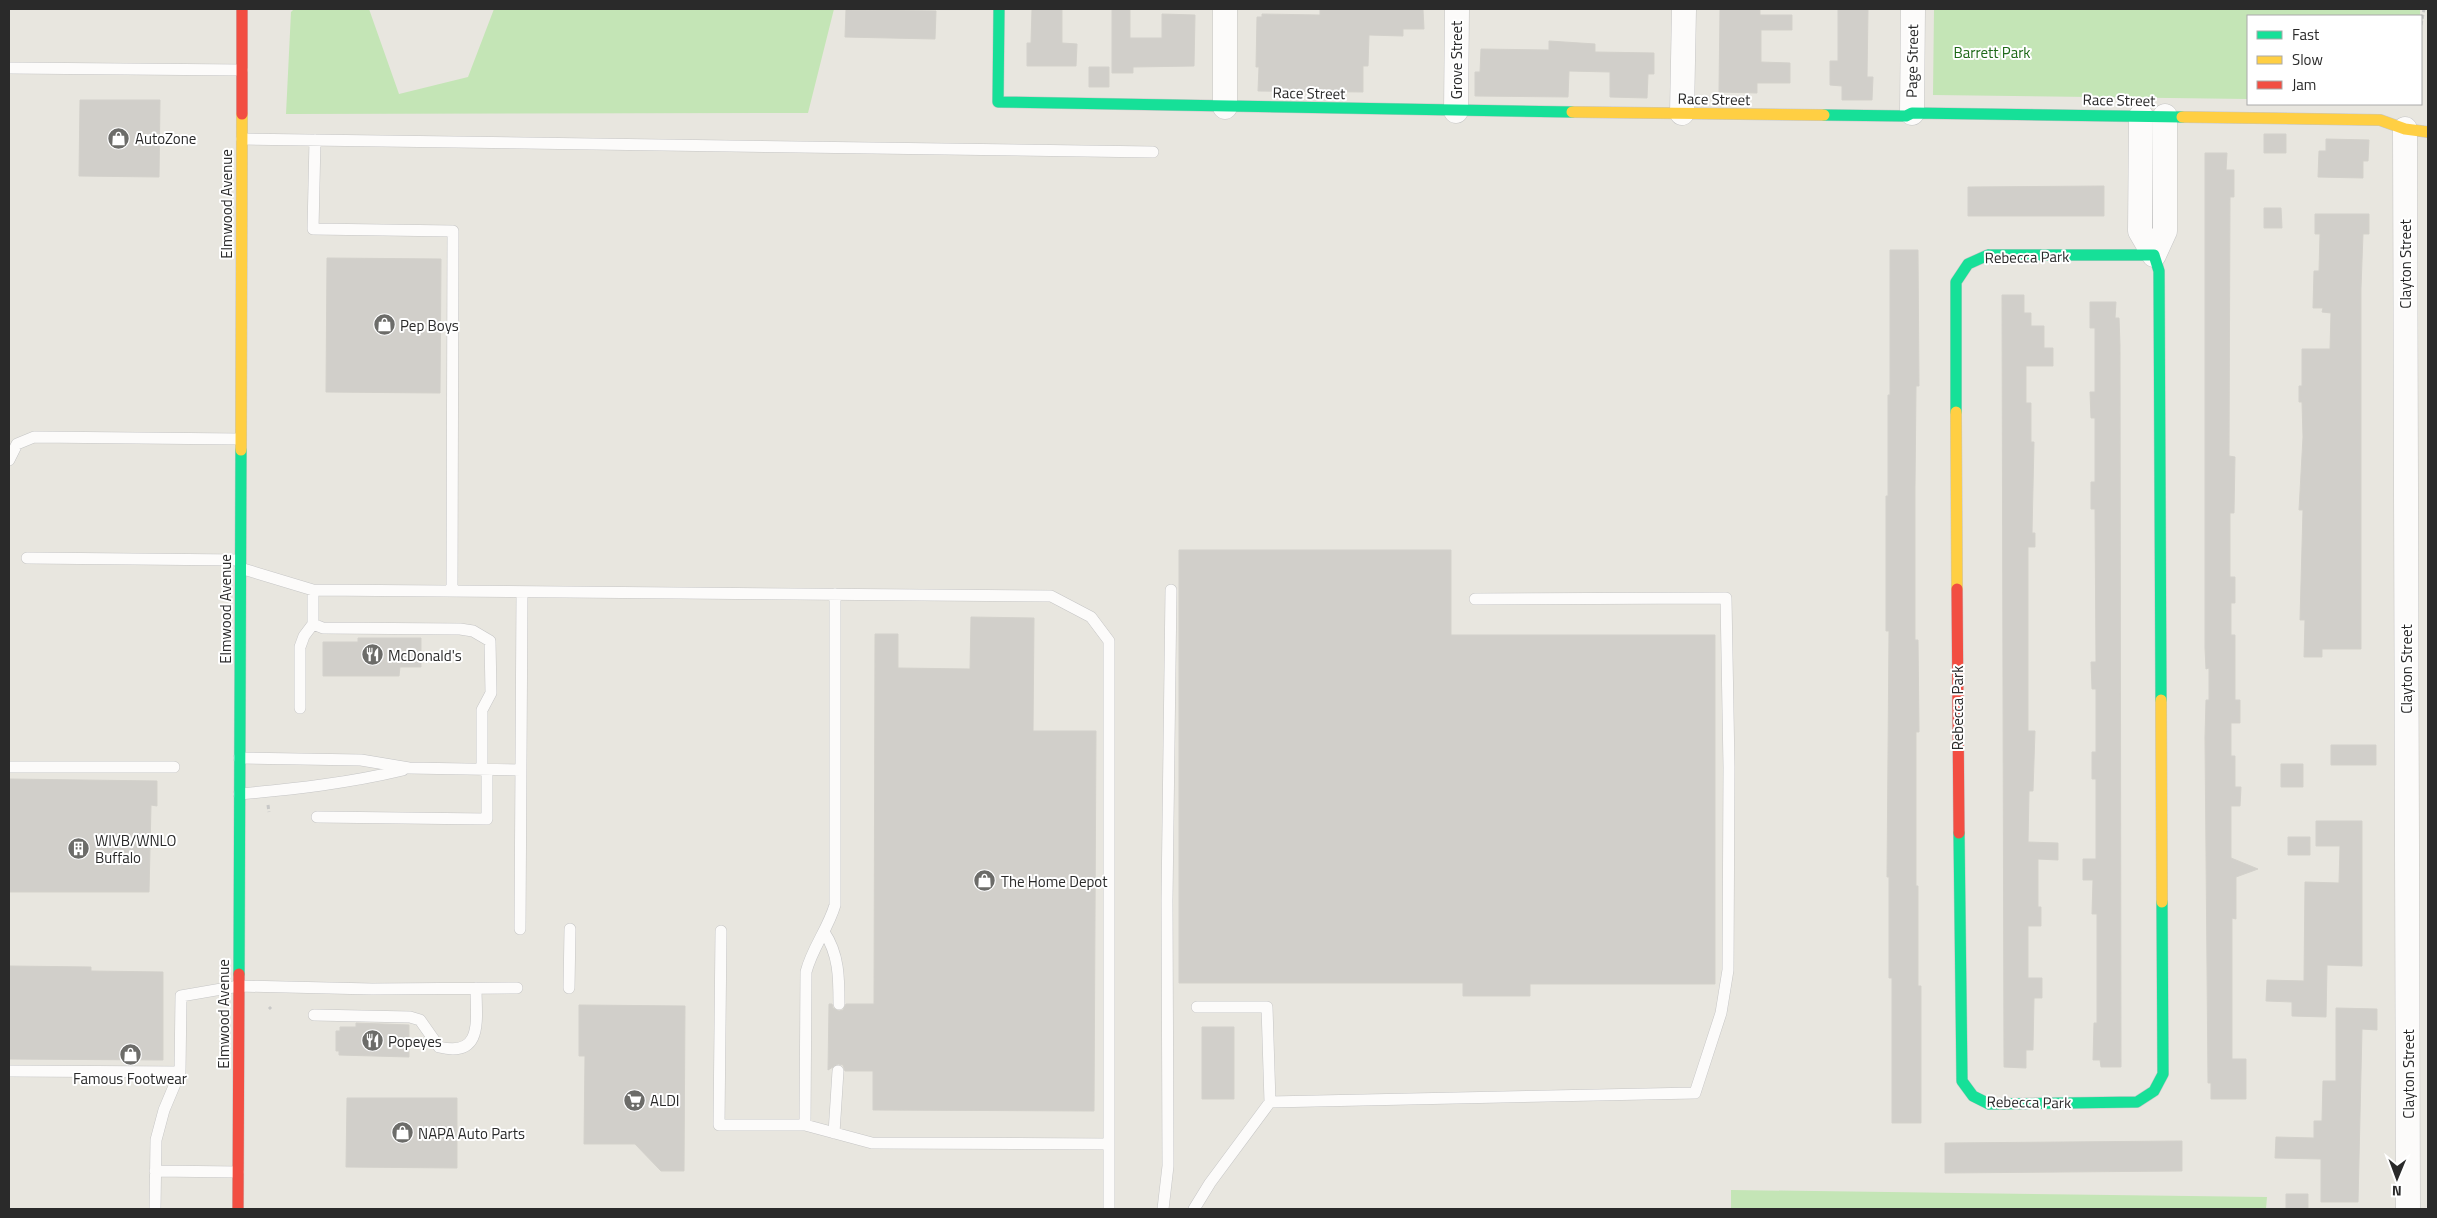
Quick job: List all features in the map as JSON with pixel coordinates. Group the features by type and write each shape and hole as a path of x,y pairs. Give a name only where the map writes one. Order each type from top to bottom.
{"street":[{"name":"Elmwood Avenue","path":"238,1209 242,9"},
{"name":"Race Street","path":"999,9 998,102 1456,111 1906,116 1912,113 2380,120 2417,130"},
{"path":"1225,9 1225,107"},
{"name":"Grove Street","path":"1456,111 1457,9"},
{"path":"1682,113 1684,9"},
{"name":"Page Street","path":"1912,113 1913,9"},
{"name":"Rebecca Park","path":"2141,116 2140,231 2154,255 2159,271 2160,291 2163,1074 2155,1091 2150,1096 2137,1102 1989,1104 1976,1100 1967,1092 1960,1070 1956,282 1960,271 1968,262 1988,255 2154,255"},
{"path":"2154,255 2165,231 2166,116"},
{"name":"Clayton Street","path":"2408,1209 2418,1053 2417,130"}],"lane":[{"path":"9,68 242,70"},
{"path":"241,140 1153,152"},
{"path":"315,140 313,229 453,231 452,591"},
{"path":"9,460 13,441 34,437 240,439"},
{"path":"27,558 240,564 313,590 1051,596 1091,617 1109,641 1109,1209"},
{"path":"300,708 300,647 304,636 313,624 313,590"},
{"path":"1162,1209 1168,1166 1167,900 1171,590"},
{"path":"520,928 522,592"},
{"path":"805,1125 806,972 809,960 824,932 835,905 835,594"},
{"path":"1270,1102 1695,1093 1721,1013 1728,970 1729,767 1726,598 1475,598"},
{"path":"313,624 323,628 460,630 483,635 490,641 490,693 482,710 487,819 317,817"},
{"path":"240,758 361,760 409,768 521,770"},
{"path":"9,767 174,766"},
{"path":"239,794 357,781 409,768"},
{"path":"569,988 570,929"},
{"path":"721,931 719,1125 805,1125 872,1143 1109,1144"},
{"path":"824,932 832,943 836,958 839,973 839,1004"},
{"path":"155,1209 156,1140 164,1110 180,1072 181,996 239,986 372,989 517,988"},
{"path":"314,1016 410,1017 420,1020 439,1047 451,1050 467,1046 475,1036 476,988"},
{"path":"1194,1209 1210,1183 1270,1102 1267,1007 1197,1007"},
{"path":"9,1071 180,1072"},
{"path":"834,1133 838,1071"},
{"path":"155,1170 238,1172"}],"green space":[{"path":"294,9 369,9 399,94 468,77 494,9 834,9 808,113 286,114 291,12"},
{"name":"Barrett Park","path":"1934,9 2420,9 2420,15 2247,15 2247,99 1933,95"},
{"path":"1731,1190 2267,1197 2266,1209 1731,1209"}],"building":[{"path":"1032,9 1062,9 1062,43 1077,44 1076,66 1027,66 1027,43 1031,43"},
{"path":"1112,9 1130,9 1130,38 1162,38 1162,14 1195,15 1194,66 1133,67 1133,73 1112,73"},
{"path":"1320,9 1423,10 1424,29 1403,29 1403,36 1369,35 1368,66 1363,66 1363,92 1258,91 1259,67 1256,67 1257,17 1262,17 1262,14 1320,15"},
{"path":"1720,9 1760,9 1760,15 1792,15 1792,30 1761,30 1761,62 1790,63 1790,83 1757,83 1757,93 1719,92"},
{"path":"1838,9 1868,9 1867,77 1873,77 1872,100 1842,100 1842,86 1830,85 1830,61 1838,61"},
{"path":"846,10 936,11 935,39 845,37"},
{"path":"1549,41 1595,44 1595,52 1654,53 1654,74 1648,74 1647,98 1610,97 1610,72 1569,71 1568,97 1475,96 1475,72 1480,72 1481,49 1549,50"},
{"path":"1089,67 1109,67 1109,87 1089,87"},
{"name":"AutoZone","path":"80,100 160,100 159,177 79,176"},
{"path":"2264,134 2286,134 2286,153 2264,153"},
{"path":"2326,139 2369,140 2368,161 2363,161 2363,178 2318,177 2319,151 2326,151"},
{"path":"2205,153 2227,153 2226,170 2234,170 2234,197 2230,197 2229,456 2235,457 2234,513 2230,513 2230,577 2235,577 2235,603 2231,603 2231,635 2235,635 2235,700 2240,700 2240,723 2231,723 2231,756 2235,756 2235,787 2241,787 2240,806 2231,806 2231,858 2258,869 2236,877 2236,919 2232,918 2232,1059 2246,1059 2246,1099 2211,1099 2211,1083 2208,1083 2205,738 2206,700 2209,700 2209,668 2206,669 2205,648"},
{"path":"2104,186 2104,216 1968,216 1968,187"},
{"path":"2264,208 2281,208 2282,228 2264,228"},
{"path":"2315,214 2369,214 2369,234 2363,234 2361,288 2361,649 2322,649 2322,657 2304,657 2305,620 2300,620 2303,510 2299,510 2303,437 2302,402 2299,402 2299,386 2302,386 2302,349 2330,349 2331,313 2322,312 2323,308 2313,308 2314,271 2319,271 2320,234 2315,234"},
{"path":"1890,250 1918,250 1919,386 1916,386 1915,640 1918,640 1919,732 1916,732 1916,886 1918,886 1918,986 1921,986 1921,1123 1892,1123 1892,978 1889,978 1889,877 1887,877 1889,631 1886,631 1886,496 1888,496 1888,395 1890,395"},
{"name":"Pep Boys","path":"327,258 441,259 440,393 326,392"},
{"path":"2002,295 2024,295 2024,313 2031,313 2031,326 2044,326 2044,348 2053,348 2053,366 2026,366 2026,403 2031,403 2031,442 2034,442 2032,533 2035,533 2035,547 2028,547 2028,731 2035,731 2033,791 2029,791 2028,842 2058,843 2058,860 2038,859 2038,907 2041,907 2041,926 2028,926 2028,978 2042,978 2042,998 2034,998 2033,1050 2026,1050 2026,1068 2004,1067"},
{"path":"2090,302 2116,302 2115,318 2119,318 2121,1067 2101,1067 2100,1060 2093,1060 2094,1023 2097,1023 2097,914 2092,914 2093,880 2083,880 2083,859 2096,859 2096,779 2092,779 2092,752 2096,752 2096,689 2092,689 2091,662 2096,662 2095,509 2091,509 2091,482 2095,482 2095,418 2091,418 2090,392 2095,392 2095,328 2090,328"},
{"path":"1179,550 1451,550 1451,635 1715,635 1715,984 1530,984 1530,996 1463,996 1463,983 1179,983"},
{"name":"The Home Depot","path":"971,617 1034,618 1033,731 1096,731 1094,1111 873,1110 873,1071 845,1071 843,1065 838,1064 828,1070 829,1004 832,1004 833,1008 839,1011 843,1010 846,1004 874,1004 875,634 898,634 898,668 970,669"},
{"name":"McDonald's","path":"358,638 421,638 421,667 400,667 399,676 323,676 323,642 358,642"},
{"path":"2331,745 2376,745 2376,765 2331,765"},
{"path":"2281,764 2303,764 2303,787 2281,787"},
{"name":"WIVB/WNLO Buffalo","path":"9,779 157,781 157,806 151,805 149,892 9,892"},
{"path":"2316,821 2362,821 2362,966 2327,965 2326,1017 2292,1016 2292,1002 2266,1001 2267,980 2304,981 2305,882 2339,883 2340,846 2316,846"},
{"path":"2288,837 2310,837 2310,855 2288,855"},
{"path":"9,966 91,967 91,971 163,972 163,1060 9,1059"},
{"name":"ALDI","path":"579,1005 685,1006 684,1171 661,1171 635,1144 584,1144 585,1056 579,1056"},
{"path":"2336,1008 2377,1009 2377,1030 2362,1029 2358,1202 2321,1202 2321,1159 2275,1158 2276,1137 2314,1138 2314,1121 2322,1121 2323,1081 2336,1081"},
{"name":"Popeyes","path":"356,1023 409,1025 409,1057 339,1055 339,1051 336,1051 336,1031 340,1031 340,1027 356,1027"},
{"path":"1202,1027 1234,1027 1234,1099 1202,1099"},
{"name":"NAPA Auto Parts","path":"347,1098 457,1098 457,1168 346,1167"},
{"path":"2182,1141 2182,1171 1945,1173 1945,1143"},
{"path":"2286,1194 2308,1194 2308,1209 2286,1209"}],"traffic: fast":[{"path":"999,9 998,102 1572,112"},
{"path":"1824,115 1906,116 1912,113 2182,117"},
{"path":"1988,255 2154,255 2159,271 2161,700"},
{"path":"1956,412 1956,282 1968,264 1988,255"},
{"path":"239,974 241,450"},
{"path":"1959,833 1962,1081 1973,1096 1989,1104 2137,1102 2154,1091 2163,1074 2162,902"}],"traffic: slow":[{"path":"1572,112 1824,115"},
{"path":"241,450 242,114"},
{"path":"2182,117 2380,120 2405,129 2428,132"},
{"path":"1956,412 1957,589"},
{"path":"2161,700 2162,902"}],"traffic: jam":[{"path":"242,9 242,114"},
{"path":"1957,589 1959,833"},
{"path":"238,1209 239,974"}],"place":[{"name":"AutoZone","path":"119,138"},
{"name":"Pep Boys","path":"384,325"},
{"name":"McDonald's","path":"372,655"},
{"name":"WIVB/WNLO Buffalo","path":"79,849"},
{"name":"The Home Depot","path":"985,881"},
{"name":"Popeyes","path":"372,1041"},
{"name":"Famous Footwear","path":"130,1055"},
{"name":"ALDI","path":"634,1100"},
{"name":"NAPA Auto Parts","path":"402,1133"}]}
